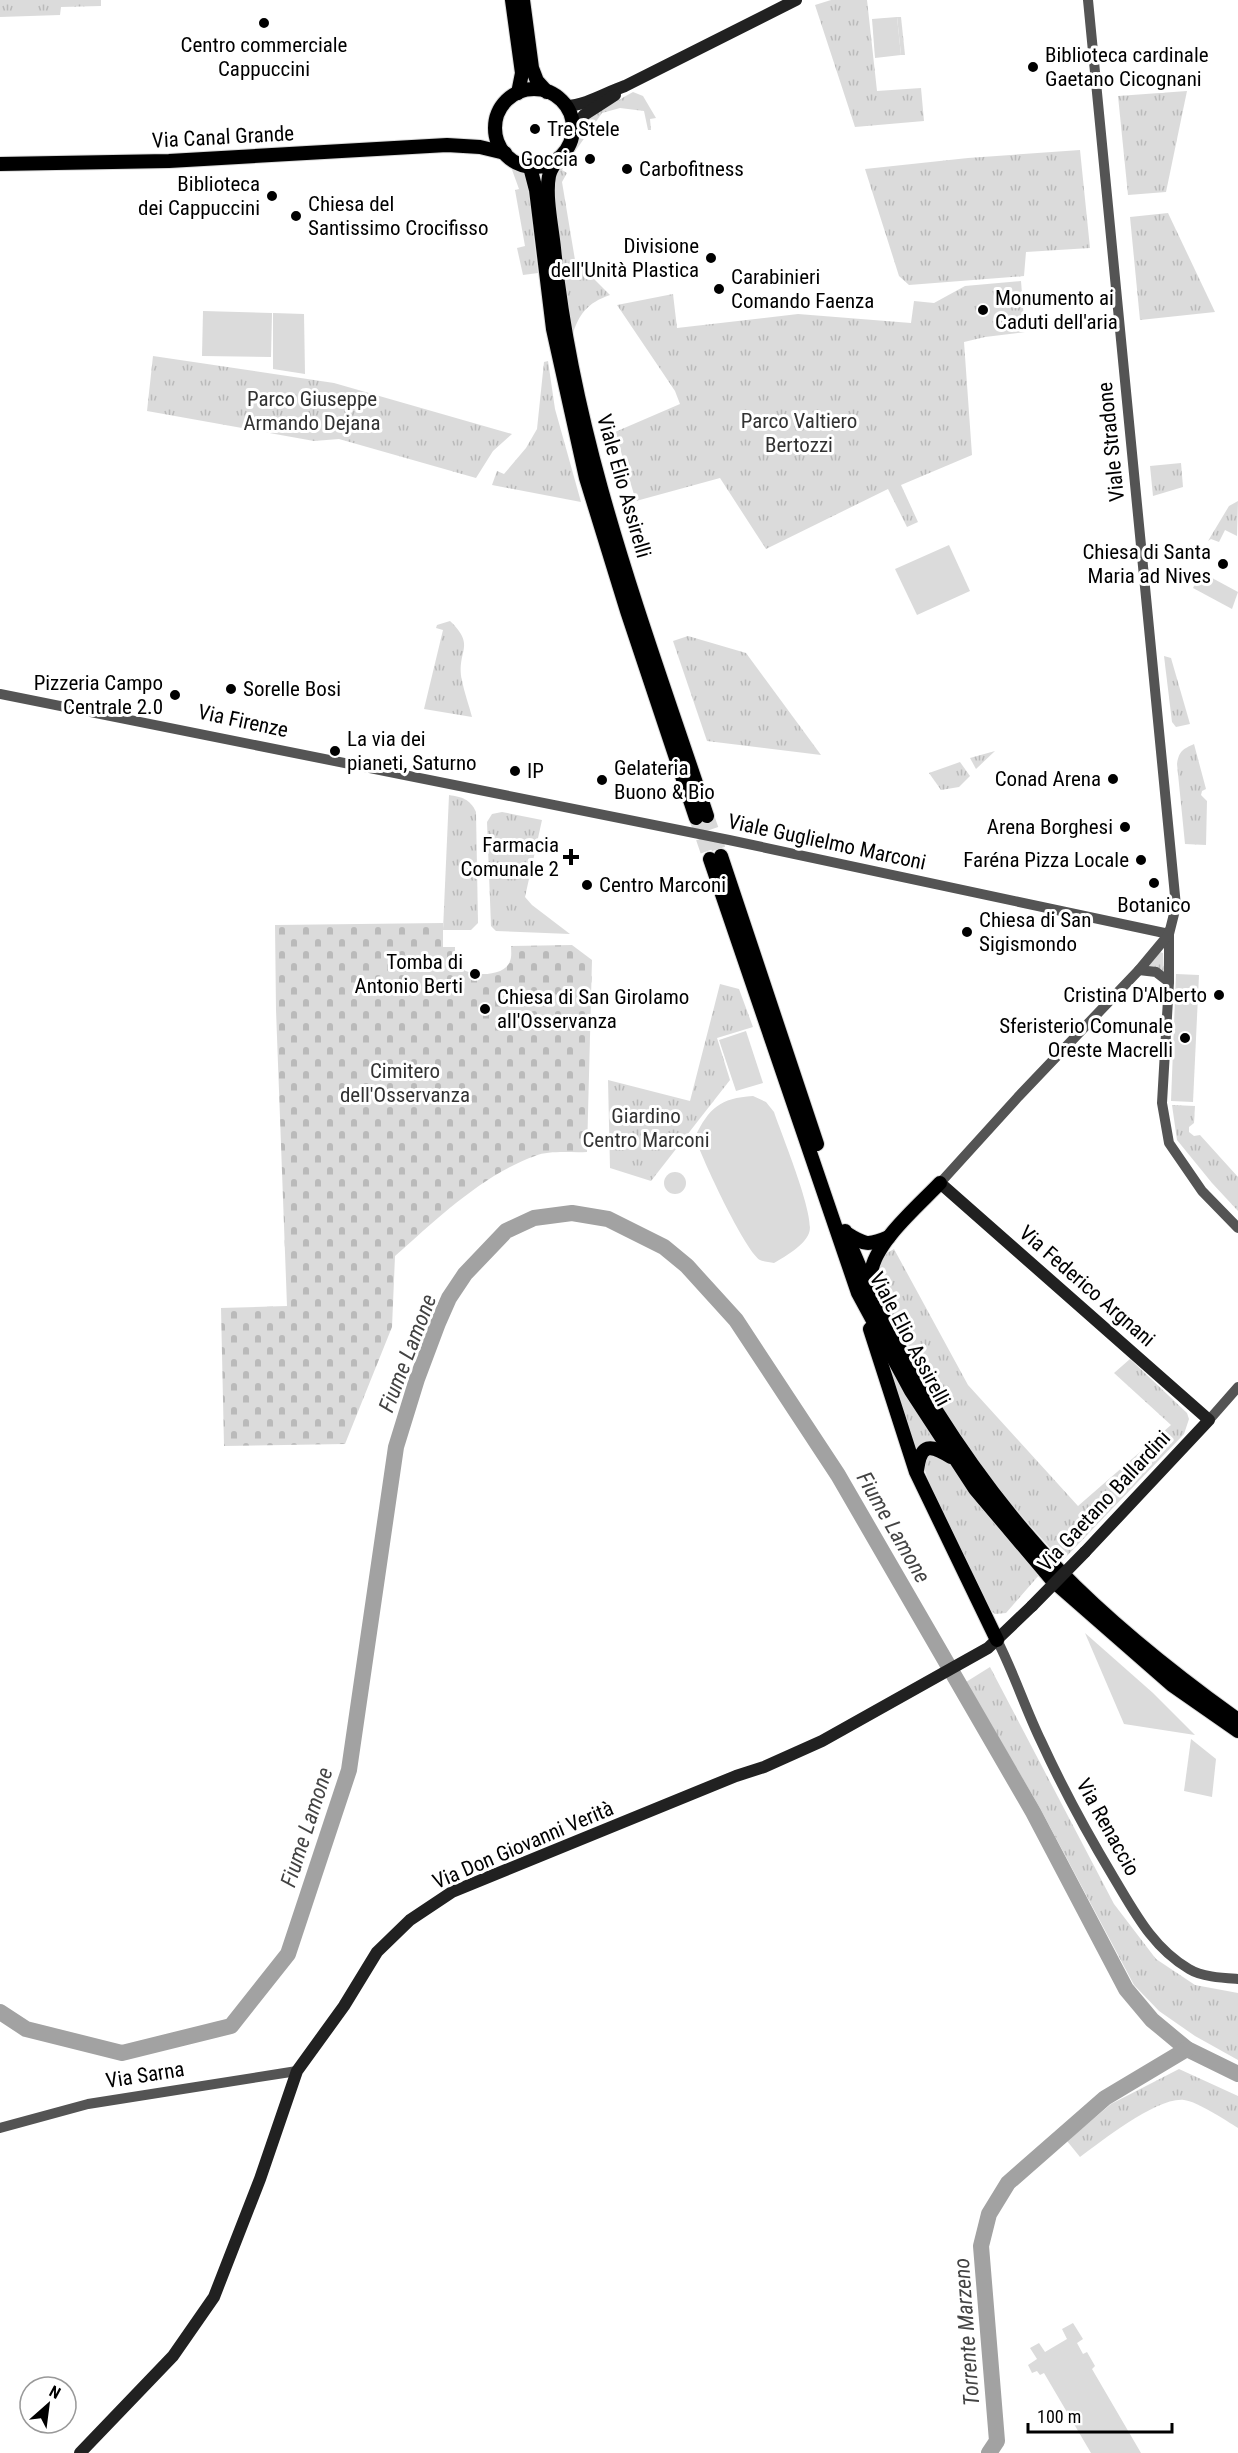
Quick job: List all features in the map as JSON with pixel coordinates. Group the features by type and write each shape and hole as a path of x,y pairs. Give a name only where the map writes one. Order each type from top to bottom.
{"main road":[{"path":"513,0 522,73 518,93"},
{"path":"523,0 532,68 537,81 547,92"},
{"path":"566,106 580,106 625,86 796,0"},
{"path":"573,130 572,117 558,97 547,92 528,90 518,93 505,102 495,128 500,146 512,160 530,167 539,167 557,160 565,152 573,130 584,115 609,100 625,86"},
{"name":"Via Canal Grande","path":"447,145 485,138 495,128"},
{"name":"Via Canal Grande","path":"0,164 169,161 447,145 480,147 505,153"},
{"name":"Viale Elio Assirelli","path":"530,167 536,190 553,329 586,478 627,611 702,817 597,471 578,400 556,269 548,187 549,174 557,160"},
{"name":"Viale Elio Assirelli","path":"1238,1719 1176,1675 1131,1637 1056,1567 1020,1527 927,1396 875,1301 846,1233 715,858 858,1293 911,1391 975,1489 1052,1580 1172,1686 1238,1731"},
{"path":"875,1301 871,1271 876,1256 889,1237 940,1183"},
{"name":"Via Federico Argnani","path":"940,1183 1209,1420"},
{"path":"846,1233 862,1244 873,1244 889,1237"},
{"path":"858,1293 916,1472 993,1644"},
{"name":"Via Gaetano Ballardini","path":"993,1644 1085,1552 1209,1420"},
{"path":"916,1472 919,1455 926,1448 935,1447 953,1458"},
{"name":"Via Don Giovanni Verità","path":"80,2453 173,2356 214,2297 260,2179 297,2071 344,2006 377,1952 410,1920 452,1892 736,1776 764,1767 822,1741 993,1644"}],"street":[{"name":"Viale Stradone","path":"1088,0 1176,906 1169,934"},
{"name":"Via Firenze","path":"0,694 180,728 477,790"},
{"name":"Viale Guglielmo Marconi","path":"477,790 729,840 1169,934"},
{"path":"940,1183 1139,970 1169,934"},
{"path":"1169,934 1169,982 1162,1103 1169,1143 1202,1191 1238,1228"},
{"path":"1139,970 1156,972 1169,982"},
{"name":"Via Gaetano Ballardini","path":"1209,1420 1238,1387"},
{"name":"Via Renaccio","path":"993,1644 1012,1669 1040,1739 1075,1813 1146,1932 1172,1957 1191,1971 1219,1977 1238,1978"},
{"name":"Via Sarna","path":"0,2128 100,2102 297,2071"}],"green space":[{"path":"0,0 101,0 101,6 61,7 60,15 0,17"},
{"path":"831,0 867,0 877,91 921,88 924,121 855,127 815,5"},
{"path":"897,17 901,17 905,55 901,55"},
{"path":"897,17 901,55 875,58 872,19"},
{"path":"1187,91 1166,192 1128,195 1118,96"},
{"path":"633,92 643,96 656,118 650,119 651,130 648,130 644,111 620,108 602,113 562,170 567,173 562,182 575,260 610,295 585,310 572,336 552,181 574,148 579,132 588,117"},
{"path":"1080,150 1090,248 1026,252 1024,276 909,285 899,276 865,169 968,158"},
{"path":"511,167 524,173 527,180 538,273 523,275 517,248 525,246 515,190 519,189"},
{"path":"1168,213 1215,312 1140,320 1130,217"},
{"name":"Parco Valtiero Bertozzi","path":"1021,281 1025,332 964,342 972,455 901,485 918,522 907,527 888,489 766,549 720,478 636,501 615,432 680,404 675,391 617,305 673,294 677,328 798,314 911,323 914,301 934,303 965,286"},
{"path":"203,311 272,313 271,357 202,356"},
{"path":"273,313 304,314 305,374 273,369"},
{"name":"Parco Giuseppe Armando Dejana","path":"153,356 334,383 512,434 493,451 476,478 339,439 314,441 147,411"},
{"path":"548,361 555,409 581,502 492,485 497,471 504,474 526,448 537,429 544,362"},
{"path":"1181,463 1183,487 1153,496 1150,466"},
{"path":"1238,501 1237,536 1225,530 1219,542 1211,539 1208,541 1229,506"},
{"path":"949,545 970,591 917,615 895,569"},
{"path":"1201,572 1238,592 1232,609 1193,588"},
{"path":"450,621 458,630 464,643 461,670 472,717 424,709 443,630 436,628 437,625"},
{"path":"688,636 746,653 821,755 707,741 673,641"},
{"path":"1164,656 1171,658 1190,724 1176,727 1172,722"},
{"path":"1194,744 1206,789 1201,795 1207,801 1206,845 1185,844 1177,764 1182,751"},
{"path":"995,751 976,769 970,758"},
{"path":"960,762 970,776 959,787 941,790 929,773"},
{"path":"449,795 465,799 476,812 478,923 471,930 443,930"},
{"path":"502,812 542,820 525,897 570,934 496,931 491,926 487,822 492,814"},
{"name":"Cimitero dell'Osservanza","path":"443,923 443,947 455,947 457,964 470,973 486,974 502,970 510,961 511,946 572,945 592,960 587,1152 547,1153 515,1164 461,1199 395,1256 392,1327 345,1444 224,1446 221,1308 287,1306 275,925"},
{"path":"1160,952 1163,953 1164,973 1148,967"},
{"name":"Sferisterio Comunale Oreste Macrelli","path":"1176,974 1199,975 1193,1102 1171,1101"},
{"name":"Giardino Centro Marconi","path":"720,984 739,989 753,1027 717,1038 730,1080 651,1181 610,1168 608,1080 690,1101"},
{"path":"746,1031 763,1083 736,1091 719,1040"},
{"path":"753,1096 766,1102 774,1112 803,1193 810,1224 807,1238 774,1263 760,1260 744,1240 714,1182 695,1137 705,1119 717,1106 732,1099"},
{"path":"1172,1105 1195,1106 1194,1123 1189,1127 1189,1132 1194,1136 1200,1135 1238,1177 1238,1211 1177,1140"},
{"path":"675,1172 683,1175 686,1183 683,1191 675,1194 667,1191 664,1183 667,1175"},
{"path":"894,1249 968,1385 1078,1506 1171,1425 1114,1373 1130,1359 1187,1413 1189,1419 1184,1434 1062,1561 1003,1494 971,1452 936,1396 882,1297 876,1279 878,1265 882,1258"},
{"path":"873,1329 936,1440 923,1443 914,1453"},
{"path":"942,1453 997,1526 1040,1574 1006,1613 995,1614 988,1608 940,1513 923,1465 928,1454"},
{"path":"1085,1633 1153,1693 1195,1735 1124,1724"},
{"path":"990,1667 1114,1904 1156,1959 1195,1985 1238,1993 1238,2060 1195,2036 1159,2011 1134,1985 1040,1808 966,1682"},
{"path":"1191,1739 1216,1759 1212,1797 1184,1791"},
{"path":"1179,2069 1238,2096 1238,2128 1203,2107 1184,2100 1159,2105 1145,2112 1080,2157 1067,2141 1111,2104"},
{"path":"1073,2323 1083,2339 1077,2343 1083,2354 1087,2352 1095,2366 1092,2369 1141,2453 1091,2453 1044,2373 1040,2375 1037,2371 1032,2373 1028,2365 1037,2359 1030,2348 1039,2343 1045,2352 1067,2339 1062,2329"}],"waterway":[{"name":"Fiume Lamone","path":"0,2012 26,2029 122,2053 231,2026 288,1954 349,1770 396,1447 417,1379 438,1323 449,1298 465,1274 506,1231 534,1218 572,1213 608,1219 664,1247 687,1266 736,1320 838,1475 1033,1812 1126,1989 1152,2020 1187,2049 1238,2074"},
{"name":"Torrente Marzeno","path":"989,2453 997,2441 981,2246 989,2214 1008,2183 1105,2098 1187,2049"}],"tunnel":[{"path":"707,816 721,856"},
{"path":"696,818 710,859"}],"place":[{"name":"Centro commerciale Cappuccini","path":"264,23"},
{"name":"Biblioteca cardinale Gaetano Cicognani","path":"1033,67"},
{"name":"Tre Stele","path":"535,129"},
{"name":"Goccia","path":"590,159"},
{"name":"Carbofitness","path":"627,169"},
{"name":"Biblioteca dei Cappuccini","path":"272,196"},
{"name":"Chiesa del Santissimo Crocifisso","path":"296,216"},
{"name":"Divisione dell'Unità Plastica","path":"711,258"},
{"name":"Carabinieri Comando Faenza","path":"719,289"},
{"name":"Monumento ai Caduti dell'aria","path":"983,310"},
{"name":"Chiesa di Santa Maria ad Nives","path":"1223,564"},
{"name":"Sorelle Bosi","path":"231,689"},
{"name":"Pizzeria Campo Centrale 2.0","path":"175,695"},
{"name":"La via dei pianeti, Saturno","path":"335,751"},
{"name":"IP","path":"515,771"},
{"name":"Conad Arena","path":"1113,779"},
{"name":"Gelateria Buono & Bio","path":"602,780"},
{"name":"Arena Borghesi","path":"1125,827"},
{"name":"Farmacia Comunale 2","path":"571,857"},
{"name":"Faréna Pizza Locale","path":"1141,860"},
{"name":"Botanico","path":"1154,883"},
{"name":"Centro Marconi","path":"587,885"},
{"name":"Chiesa di San Sigismondo","path":"967,932"},
{"name":"Tomba di Antonio Berti","path":"475,974"},
{"name":"Cristina D'Alberto","path":"1219,995"},
{"name":"Chiesa di San Girolamo all'Osservanza","path":"485,1009"},
{"name":"Sferisterio Comunale Oreste Macrelli","path":"1185,1038"}]}
